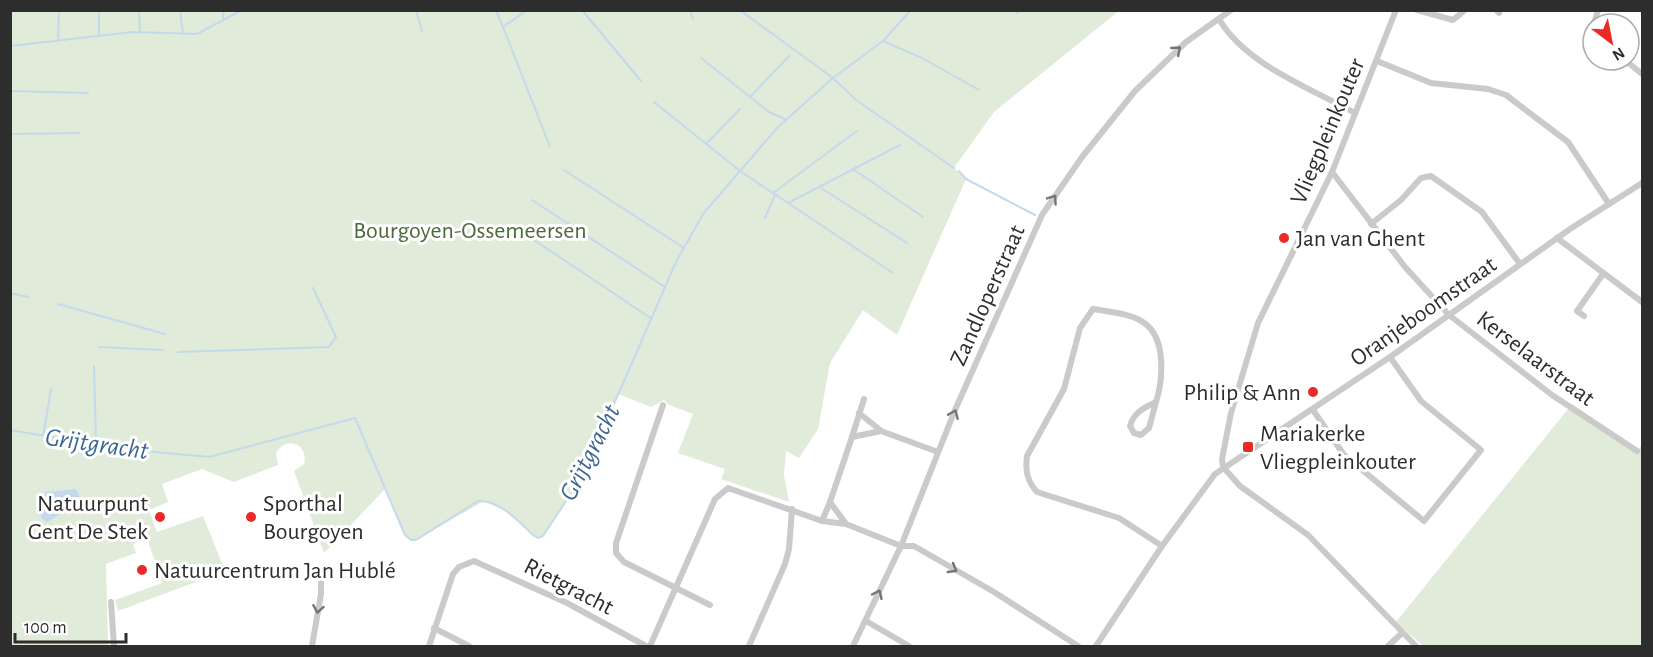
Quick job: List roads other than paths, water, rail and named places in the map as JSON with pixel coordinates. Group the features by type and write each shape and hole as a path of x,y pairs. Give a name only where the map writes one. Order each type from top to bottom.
{"street":[{"name":"Zandloperstraat","path":"853,646 901,546 938,452 1042,215 1082,157 1135,91 1176,51 1231,10"},
{"name":"Vliegpleinkouter","path":"1223,467 1222,450 1248,349 1261,315 1332,172 1396,10"},
{"path":"1417,10 1453,20 1465,10"},
{"path":"1219,19 1232,39 1257,59 1355,113"},
{"path":"1377,61 1431,83 1488,89 1506,94 1568,142 1609,204"},
{"name":"Kerselaarstraat","path":"1332,172 1405,267 1449,315 1552,395 1637,451"},
{"path":"1371,224 1411,192 1421,178 1431,177 1482,212 1520,264"},
{"name":"Oranjeboomstraat","path":"1096,646 1208,481 1223,467 1313,410 1557,238 1642,183"},
{"path":"1557,238 1642,302"},
{"path":"1577,311 1603,274"},
{"path":"1570,306 1584,316"},
{"path":"1156,402 1135,415 1130,426 1134,433 1141,435 1149,428 1156,402 1162,374 1158,341 1153,330 1131,317 1093,309 1080,328 1064,389 1027,456 1026,464 1029,482 1037,492 1119,518 1162,546"},
{"path":"1313,410 1344,455 1424,521 1481,450 1421,401 1390,357"},
{"path":"822,521 864,399"},
{"path":"663,405 615,549 624,562 710,605"},
{"path":"859,413 881,431 938,452"},
{"path":"852,437 881,431"},
{"path":"1223,467 1240,486 1308,535 1401,634 1416,646"},
{"path":"648,646 678,588 714,499 728,488 822,521 846,524 901,546 914,546 994,592 1078,646"},
{"path":"830,502 846,524"},
{"path":"749,646 785,564 789,549 792,509"},
{"name":"Rietgracht","path":"435,628 453,574 459,567 474,561 567,603 648,646"},
{"path":"312,646 321,594 321,571"},
{"path":"111,602 114,646"},
{"path":"866,621 909,646"},
{"path":"429,646 435,628 470,646"},
{"path":"1388,646 1401,634"}],"water":[{"path":"76,489 82,501 47,522 42,519 40,513 45,492"}],"waterway":[{"path":"58,41 59,10"},
{"path":"99,10 99,35"},
{"path":"139,10 140,32"},
{"path":"180,10 183,34"},
{"path":"223,10 223,20"},
{"path":"10,46 133,32 197,34 242,10"},
{"path":"416,10 422,31"},
{"path":"496,10 503,27 527,10"},
{"path":"582,10 641,81"},
{"path":"690,10 693,19"},
{"name":"Grijtgracht","path":"10,430 123,449 209,457 355,418 405,535 411,540 416,540 478,501 486,501 501,507 533,535 538,538 543,536 582,477 676,262 703,214 777,128 833,78 883,41 911,10"},
{"path":"1012,10 1018,13"},
{"path":"741,11 833,78 856,100 954,168"},
{"path":"503,27 550,147"},
{"path":"883,41 920,57 979,90"},
{"path":"750,97 789,56"},
{"path":"701,58 769,112 785,119"},
{"path":"10,91 88,93"},
{"path":"654,102 740,171 893,273"},
{"path":"707,143 740,109"},
{"path":"773,193 857,131"},
{"path":"10,134 79,133"},
{"path":"788,203 900,145"},
{"path":"853,169 923,217"},
{"path":"564,170 684,248"},
{"path":"959,171 966,179 1035,215"},
{"path":"821,188 907,243"},
{"path":"765,218 775,195"},
{"path":"532,200 665,287"},
{"path":"510,224 652,319"},
{"path":"178,352 329,347 336,337 313,288"},
{"path":"10,293 28,297"},
{"path":"58,304 165,334"},
{"path":"99,347 163,350"},
{"path":"94,366 96,443"},
{"path":"43,437 51,389"}],"place":[{"name":"Jan van Ghent","path":"1284,238"},
{"name":"Philip & Ann","path":"1313,392"},
{"name":"Mariakerke Vliegpleinkouter","path":"1248,447"},
{"name":"Natuurpunt Gent De Stek","path":"160,517"},
{"name":"Sporthal Bourgoyen","path":"251,517"},
{"name":"Natuurcentrum Jan Hublé","path":"142,570"}],"park label":[{"name":"Bourgoyen-Ossemeersen","path":"470,230"}]}
